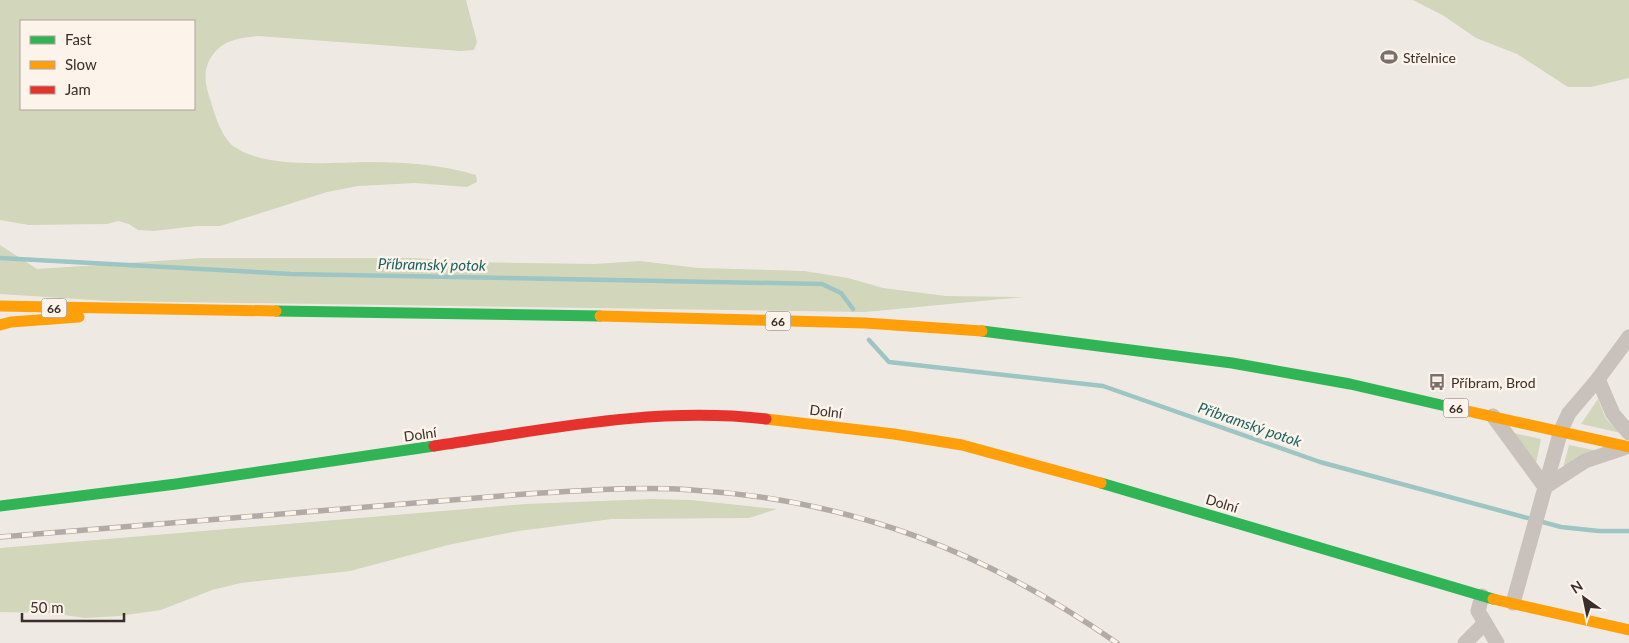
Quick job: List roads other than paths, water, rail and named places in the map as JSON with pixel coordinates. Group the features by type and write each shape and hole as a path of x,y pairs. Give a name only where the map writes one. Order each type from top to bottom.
{"street":[{"name":"66","path":"0,306 601,316 865,323 985,332 1232,363 1350,384 1493,416 1629,442"},
{"path":"0,325 12,322 80,316 109,309"},
{"path":"1513,603 1561,430 1569,412 1598,379 1629,337"},
{"path":"1545,486 1585,461 1629,442 1613,414 1598,379"},
{"name":"Dolní","path":"0,506 176,484 628,418 722,414 894,434 962,445 1032,462 1482,596 1629,630"},
{"path":"1493,416 1545,486"},
{"path":"1482,596 1478,611 1497,643"},
{"path":"1465,643 1485,623"}],"waterway":[{"name":"Příbramský potok","path":"0,258 291,274 822,284 841,293 853,309"},
{"name":"Příbramský potok","path":"869,340 889,362 1103,386 1320,462 1561,527 1599,531 1629,531"}],"railway":[{"path":"0,537 525,494 587,490 692,490 751,496 808,505 863,519 916,536 967,557 1018,582 1068,611 1117,643"}],"place":[{"name":"Střelnice","path":"1389,57"},
{"name":"Příbram, Brod","path":"1437,382"}]}
